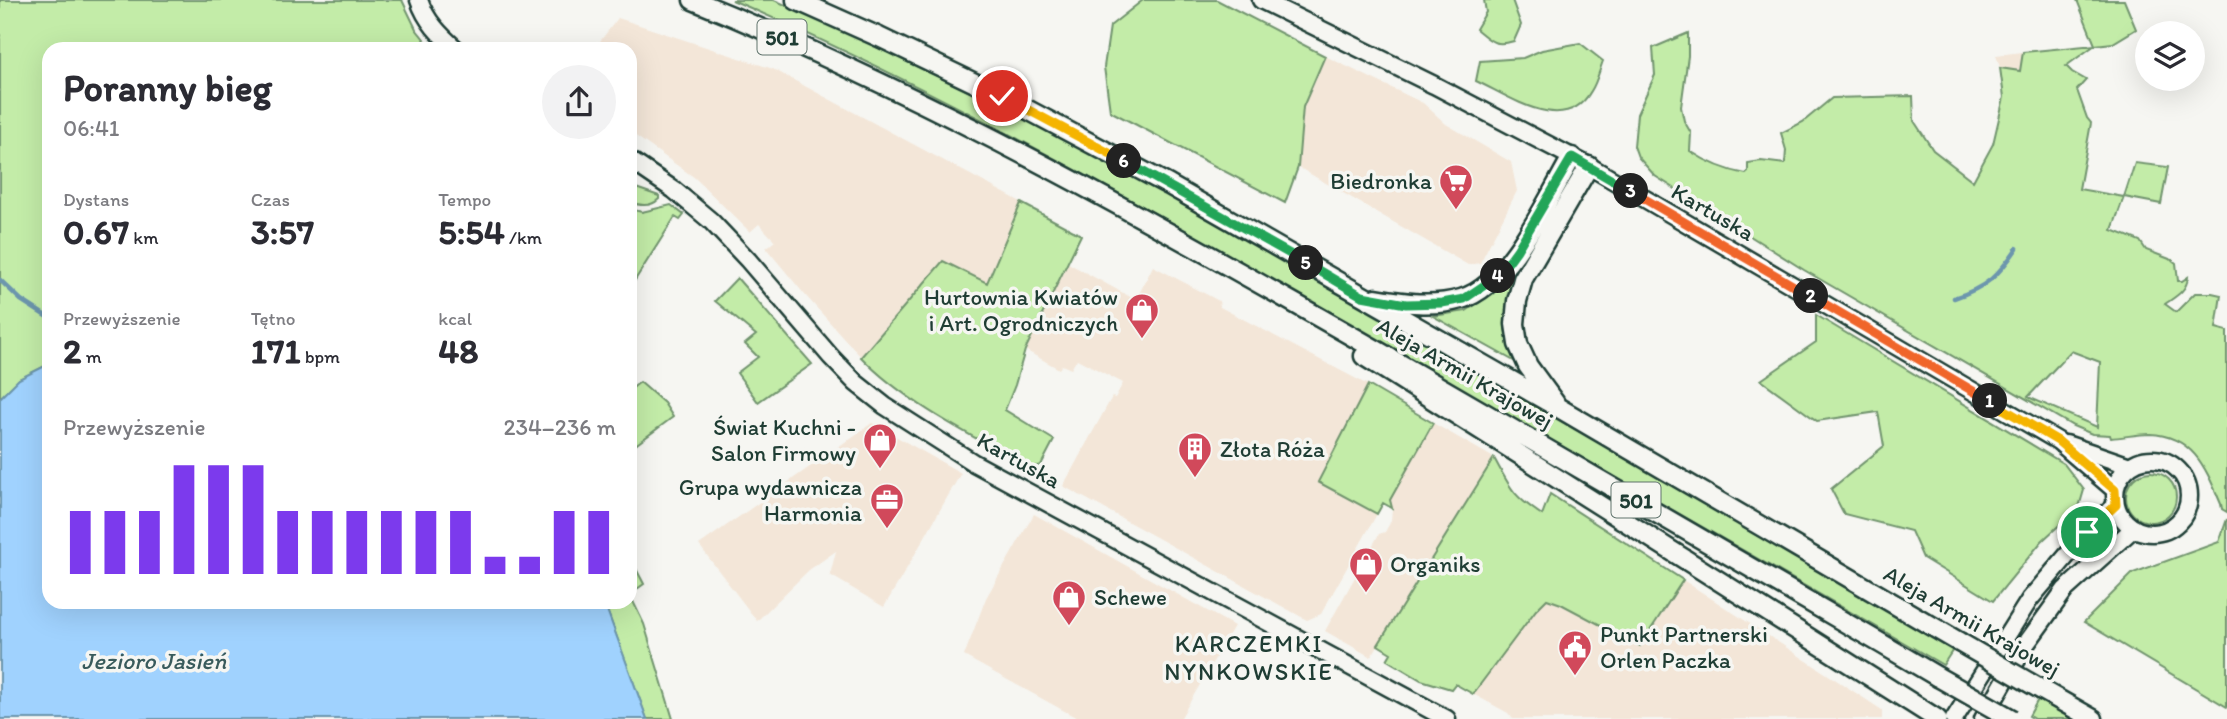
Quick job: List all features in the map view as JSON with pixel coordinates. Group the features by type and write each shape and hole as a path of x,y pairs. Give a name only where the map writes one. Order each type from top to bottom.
{"main road":[{"name":"Aleja Armii Krajowej","path":"693,0 798,45 948,115 1129,209 2012,719"},
{"name":"Aleja Armii Krajowej","path":"796,0 1044,118 1169,185 2093,719"},
{"path":"1362,296 1406,304 1442,303 1464,299 1486,285 1496,278 1517,250 1572,157"},
{"path":"1559,408 1528,366 1518,344 1517,301 1523,279 1589,166"},
{"path":"1333,325 1338,340 1920,713 1937,719"}],"street":[{"path":"419,0 426,17 449,42"},
{"name":"Kartuska","path":"1261,0 1434,85 1589,166 2058,441 2130,466"},
{"name":"Kartuska","path":"637,165 674,190 711,221 831,357 885,407 974,463 1447,719"},
{"name":"Kartuska","path":"2058,441 2116,497"},
{"path":"2156,458 2181,471 2188,484 2190,498 2179,522 2158,533 2146,533 2134,528 2120,514 2116,497 2118,481 2130,466 2142,460 2156,458"},
{"path":"1954,719 2030,599 2116,497"},
{"path":"1983,719 2026,644 2065,590 2134,528"}],"shaded area":[{"path":"618,18 773,69 1021,202 987,284 943,261 861,357 766,248 775,241 759,224 750,232 695,178 637,137 637,42 599,42"},
{"path":"2023,52 2020,71 2000,68 1996,55"},
{"path":"1325,56 1423,103 1446,124 1511,162 1517,191 1480,263 1468,265 1298,167 1303,107"},
{"path":"1068,263 1136,300 1153,266 1219,301 1220,307 1368,385 1319,482 1377,514 1321,614 1307,620 1063,486 1112,397 1115,398 1123,383 1077,359 1071,369 1062,365 1059,369 1025,350"},
{"path":"872,423 961,473 914,556 884,607 830,575 836,551 809,570 757,621 699,545"},
{"path":"1433,423 1494,458 1371,657 1325,631 1379,534 1385,532 1391,521 1390,501"},
{"name":"Schewe","path":"1034,514 1234,626 1180,719 1079,719 964,656 986,598"},
{"path":"1683,580 1882,710 1882,719 1513,719 1508,713 1473,694 1547,599 1640,646"}],"green space":[{"path":"0,0 402,0 416,29 426,42 42,42 42,368 19,379 0,398"},
{"path":"732,0 774,0 781,3 930,73 1126,171 1954,648 1943,665 1165,219 897,77"},
{"path":"1143,0 1217,0 1325,56 1303,107 1298,167 1285,203 1110,111 1104,67 1110,26"},
{"path":"1484,0 1512,0 1521,25 1514,41 1493,42 1476,29 1486,12"},
{"path":"2077,0 2124,0 2135,30 2113,43 2095,45"},
{"path":"1688,33 1688,56 1681,107 1684,121 1691,133 1690,151 1703,159 1746,174 1748,163 1761,161 1785,164 1786,150 1781,133 1803,122 1832,98 1913,96 1914,121 1933,150 1973,181 1993,144 2004,97 2000,68 2020,71 2023,52 2095,45 2066,66 2086,80 2077,90 2091,123 2079,189 2124,197 2112,230 2140,241 2146,250 2176,263 2178,281 2188,277 2183,290 2165,304 2176,312 2195,293 2221,295 2216,328 2227,331 2227,512 2222,509 2204,467 2188,448 2178,441 2150,434 2111,438 2110,435 2092,434 2073,426 1804,270 1655,176 1638,157 1634,146 1637,114 1655,75 1653,48","holes":["2071,351 2100,362 2097,427 2028,397"]},
{"path":"1580,43 1603,61 1591,91 1580,104 1567,111 1536,109 1476,81 1480,61 1523,58 1542,50"},
{"path":"2135,163 2168,167 2161,204 2124,197"},
{"path":"1567,183 1511,287 1505,329 1514,361 1433,316 1466,311 1506,284 1561,185"},
{"path":"637,188 659,196 659,199 652,203 638,204"},
{"path":"1021,203 1081,235 1025,350 1005,410 1054,440 1041,465 1030,468 919,404 861,357 943,261 987,283"},
{"path":"671,205 684,215 680,220 675,217 637,277 637,211"},
{"path":"737,278 812,364 758,402 737,373 758,357 745,344 756,335 715,301"},
{"path":"1816,315 2064,464 2084,490 2079,507 2042,541 1993,601 1923,558 1911,531 1844,514 1831,489 1884,446 1878,412 1817,421 1761,380 1816,342"},
{"path":"640,382 664,403 673,417 637,444 637,384"},
{"path":"1368,385 1433,423 1390,500 1392,508 1383,503 1377,514 1318,482"},
{"path":"1494,458 1513,491 1542,515 1550,494 1683,580 1640,646 1547,599 1473,694 1455,684 1451,689 1421,680 1387,660 1391,653 1378,645"},
{"path":"2151,472 2168,480 2176,497 2168,514 2151,522 2134,514 2126,497 2134,480"},
{"path":"2227,519 2227,707 2084,622 2133,573 2219,542"},
{"path":"637,570 644,584 637,589"},
{"path":"607,609 637,609 644,624 673,719 647,719"},
{"path":"2040,696 2078,719 2034,719 2029,716"}],"water":[{"name":"Jezioro Jasień","path":"42,368 42,609 607,609 647,719 0,719 0,398 19,379"}],"waterway":[{"path":"1954,298 1991,279 2017,248"},
{"path":"0,280 21,300 42,314"}],"place":[{"name":"Biedronka","path":"1456,211"},
{"name":"Hurtownia Kwiatów i Art. Ogrodniczych","path":"1142,340"},
{"name":"Świat Kuchni - Salon Firmowy","path":"880,470"},
{"name":"Złota Róża","path":"1195,479"},
{"name":"Grupa wydawnicza Harmonia","path":"887,530"},
{"name":"Organiks","path":"1366,594"},
{"name":"Schewe","path":"1069,627"},
{"name":"Punkt Partnerski Orlen Paczka","path":"1575,677"}],"district":[{"name":"KARCZEMKI NYNKOWSKIE","path":"1249,657"}],"route":[{"path":"1002,96 1169,185 1362,296 1406,304 1464,299 1496,278 1517,250 1572,157 2058,441 2115,490 2116,505 2087,532"}]}
